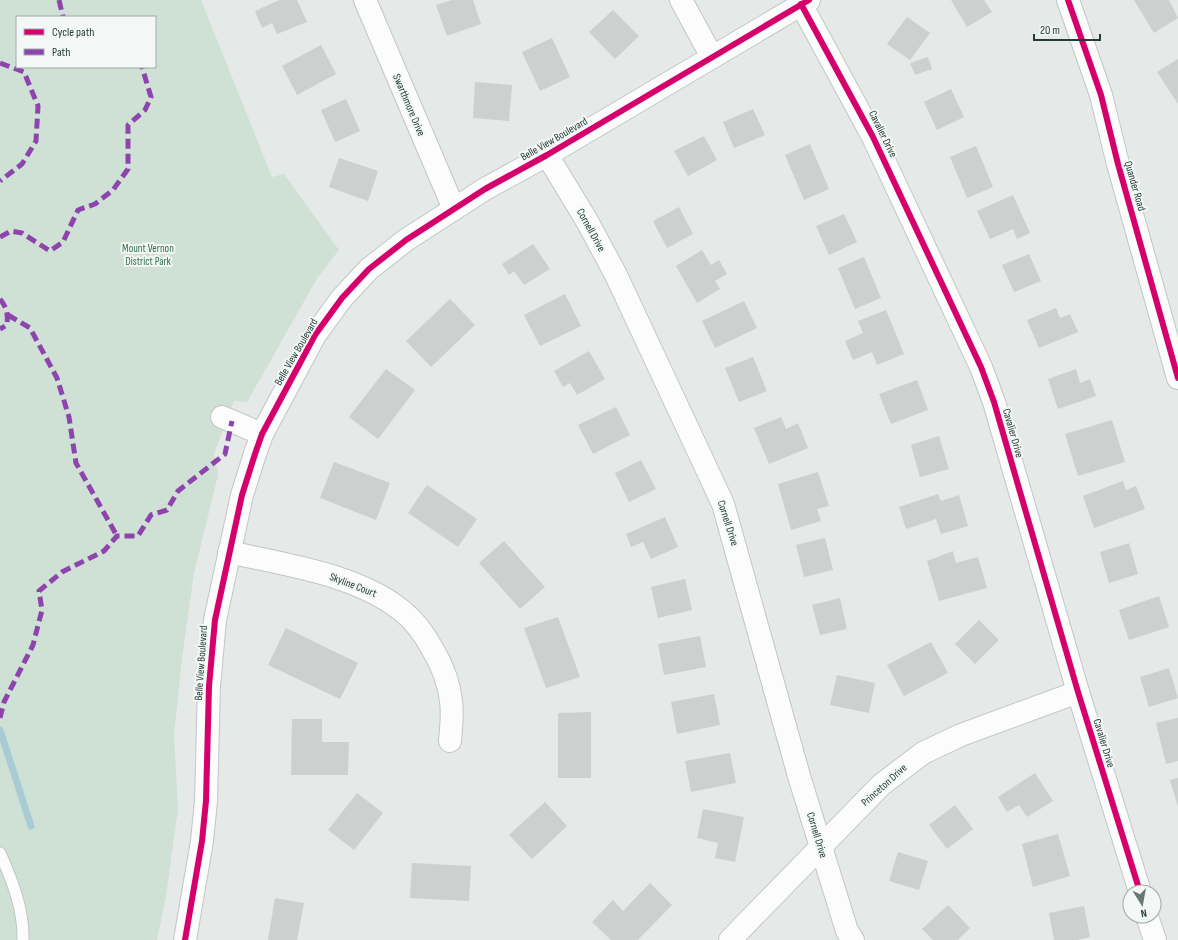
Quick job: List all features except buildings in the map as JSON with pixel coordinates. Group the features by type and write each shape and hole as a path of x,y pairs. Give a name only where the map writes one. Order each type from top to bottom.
{"street":[{"name":"Swarthmore Drive","path":"365,0 454,209"},
{"path":"681,0 712,57"},
{"name":"Quander Road","path":"1068,0 1101,95 1118,164 1177,370"},
{"name":"Belle View Boulevard","path":"185,940 202,841 206,801 211,652 215,620 229,552 242,495 262,434 315,335 342,298 369,269 406,240 454,209 805,2"},
{"name":"Cavalier Drive","path":"805,2 873,137 981,367 994,402 1078,692 1138,884"},
{"name":"Cornell Drive","path":"547,155 587,221 616,275 723,504 799,776 847,931 853,940"},
{"path":"222,417 262,434"},
{"name":"Skyline Court","path":"229,552 328,576 371,591 402,610 426,637 438,658 448,684 451,702 450,741"},
{"name":"Princeton Drive","path":"730,940 881,785 923,753 961,735 1078,692"},
{"path":"1150,924 1155,940"}],"lane":[{"path":"0,852 10,875 20,909 23,940"}],"green space":[{"name":"Mount Vernon District Park","path":"0,0 201,0 272,177 284,174 339,250 318,277 247,402 234,401 214,454 218,475 194,573 182,658 174,736 178,809 166,896 157,940 0,940"}],"waterway":[{"path":"0,730 31,826"}],"marked path":[{"path":"59,0 63,16"},
{"path":"0,63 24,72 38,106 36,141 22,164 0,181"},
{"path":"0,237 11,231 22,233 50,251 63,242 78,210 95,204 113,190 128,169 128,125 145,110 151,97 142,68"},
{"path":"0,299 6,308 7,318 7,325 0,329"},
{"path":"8,315 30,328 57,378 69,417 76,463 117,536"},
{"path":"0,718 4,702 33,645 42,610 39,591 62,572 104,551 117,536 138,536 151,515 167,510 178,491 225,454 232,421"}],"cycle path":[{"path":"185,940 202,841 206,801 209,686 215,620 242,495 262,434 315,335 342,298 369,269 406,240 485,189 547,155 809,0"},
{"path":"1068,0 1101,95 1118,164 1178,378"},
{"path":"801,4 873,137 981,367 994,402 1078,692 1138,884"}]}
